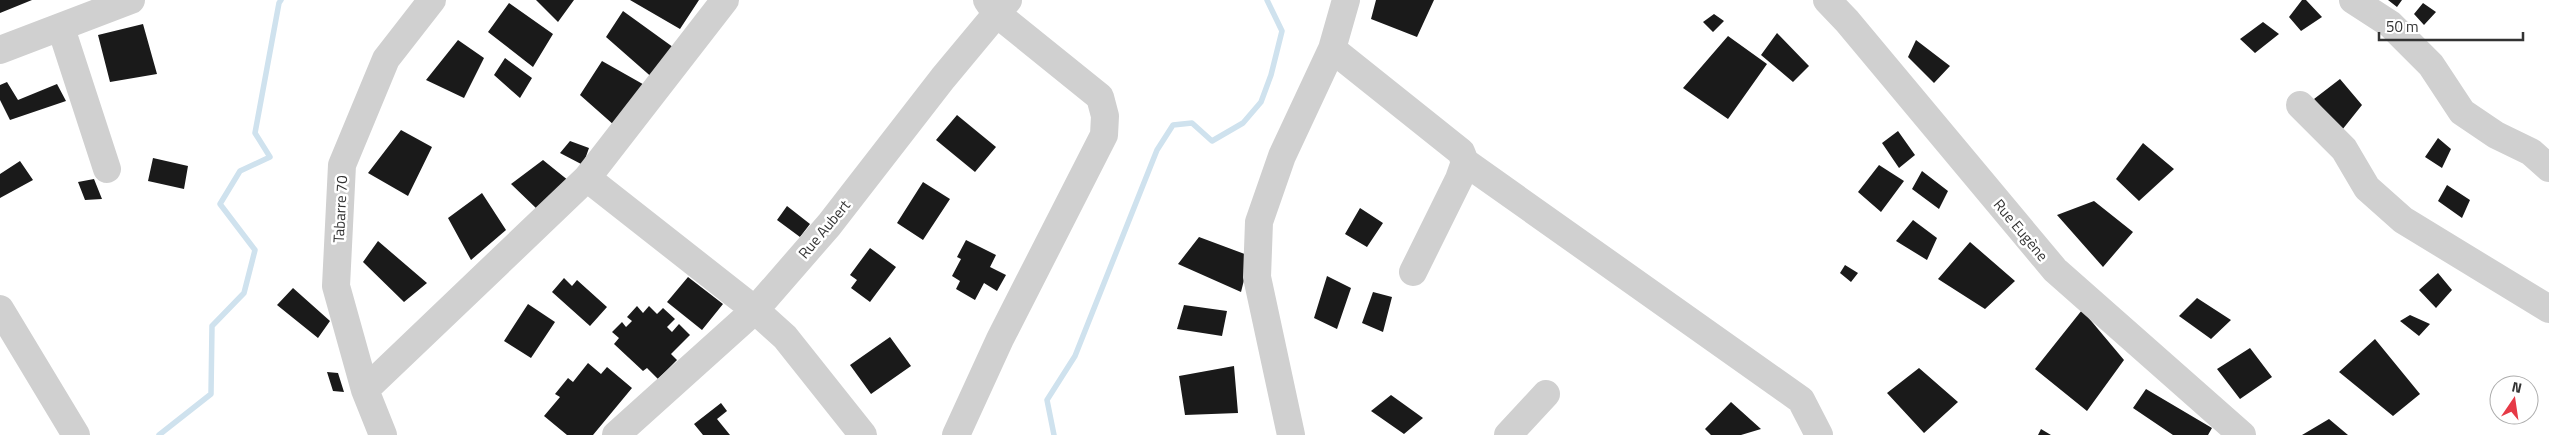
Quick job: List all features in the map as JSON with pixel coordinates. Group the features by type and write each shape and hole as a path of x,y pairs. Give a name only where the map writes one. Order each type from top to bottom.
{"street":[{"path":"0,50 132,0"},
{"name":"Tabarre 70","path":"383,435 364,390 336,286 342,165 386,59 432,0"},
{"path":"364,390 587,178 725,0"},
{"path":"1291,435 1257,277 1259,222 1282,156 1332,49 1346,0"},
{"name":"Rue Eugène","path":"1827,0 1847,21 2055,270 2242,435"},
{"path":"2353,0 2390,24 2431,65 2462,112 2496,135 2531,152 2549,168"},
{"path":"956,435 1000,339 1104,135 1105,116 1100,97 997,4"},
{"name":"Rue Aubert","path":"616,435 755,310 829,225 997,4"},
{"path":"61,28 107,169"},
{"path":"1332,49 1461,152 1465,162 1801,400 1818,435"},
{"path":"2300,104 2344,149 2367,188 2403,220 2549,309"},
{"path":"1412,272 1459,179 1465,162"},
{"path":"587,178 755,310 785,337 863,435"},
{"path":"0,309 76,435"},
{"path":"1508,435 1546,394"}],"building":[{"path":"0,0 32,0 0,13"},
{"path":"536,0 574,0 558,22"},
{"path":"630,0 699,0 680,29"},
{"path":"1376,0 1434,0 1417,37 1371,19"},
{"path":"2302,0 2306,0 2322,17 2301,31 2289,17"},
{"path":"2388,0 2402,0 2397,7"},
{"path":"509,3 553,34 533,67 488,32"},
{"path":"2423,3 2436,12 2424,25 2414,14"},
{"path":"623,11 677,50 655,80 606,37"},
{"path":"1714,14 1724,21 1713,32 1703,22"},
{"path":"2263,22 2279,34 2255,53 2240,39"},
{"path":"143,24 157,74 110,82 98,35"},
{"path":"1777,33 1809,66 1793,82 1761,55"},
{"path":"1728,36 1767,64 1728,119 1683,88"},
{"path":"458,40 484,58 464,98 426,80"},
{"path":"1916,40 1950,66 1934,83 1908,57"},
{"path":"505,58 532,78 520,98 494,75"},
{"path":"602,61 648,87 623,133 580,95"},
{"path":"2340,79 2362,105 2342,130 2314,99"},
{"path":"7,82 18,100 57,84 66,101 10,120 0,100 0,85"},
{"path":"957,115 996,147 975,172 936,140"},
{"path":"401,130 432,147 408,196 368,173"},
{"path":"1898,131 1915,155 1899,168 1882,143"},
{"path":"2438,138 2451,149 2442,168 2425,157"},
{"path":"570,141 589,148 583,165 560,153"},
{"path":"2143,143 2174,169 2139,201 2116,179"},
{"path":"153,158 188,166 184,189 148,181"},
{"path":"543,160 569,181 537,209 511,184"},
{"path":"20,161 33,180 0,198 0,174"},
{"path":"1879,165 1904,181 1881,212 1858,192"},
{"path":"1922,171 1948,191 1939,209 1912,189"},
{"path":"94,179 102,199 85,200 78,182"},
{"path":"923,182 950,199 923,240 897,223"},
{"path":"2447,185 2470,200 2462,218 2438,201"},
{"path":"482,193 506,230 471,260 448,218"},
{"path":"2094,201 2133,232 2103,267 2057,215"},
{"path":"787,206 810,224 800,237 777,220"},
{"path":"1360,208 1383,223 1367,247 1345,234"},
{"path":"1913,220 1937,238 1927,260 1896,241"},
{"path":"1199,237 1250,256 1241,292 1178,264"},
{"path":"966,240 996,255 990,267 1006,275 997,291 984,283 975,300 956,289 960,281 952,276 961,259 957,257"},
{"path":"378,241 427,283 404,302 363,262"},
{"path":"1970,242 2015,281 1985,309 1938,279"},
{"path":"870,248 896,267 870,302 851,288 857,280 850,275"},
{"path":"1845,265 1858,273 1851,282 1840,273"},
{"path":"2438,273 2452,290 2436,308 2419,290"},
{"path":"1327,276 1351,288 1337,329 1314,318"},
{"path":"688,277 723,304 702,330 667,302"},
{"path":"564,278 572,286 577,280 607,307 590,326 552,292"},
{"path":"293,288 330,321 318,338 277,305"},
{"path":"1373,292 1392,297 1383,332 1362,323"},
{"path":"2197,298 2231,320 2211,339 2179,316"},
{"path":"528,304 555,322 531,358 504,341"},
{"path":"1184,305 1227,311 1222,336 1177,329"},
{"path":"637,306 643,313 649,306 657,314 663,308 675,319 667,327 672,332 679,324 690,335 671,354 677,360 658,379 647,368 643,371 614,344 619,338 612,332 622,322 626,327 632,321 627,317"},
{"path":"2082,310 2124,360 2087,411 2035,369"},
{"path":"2410,315 2430,324 2419,336 2400,321"},
{"path":"890,337 911,366 871,394 850,365"},
{"path":"2375,339 2420,394 2393,416 2339,372"},
{"path":"2250,348 2272,377 2240,399 2217,369"},
{"path":"588,363 601,374 607,367 632,388 593,435 567,435 544,416 560,397 555,394 568,378 573,382"},
{"path":"1234,366 1238,413 1185,415 1179,376"},
{"path":"1919,368 1958,402 1924,433 1887,393"},
{"path":"327,372 338,373 344,392 333,391"},
{"path":"2146,389 2212,428 2208,435 2173,435 2133,408"},
{"path":"1391,395 1423,418 1404,434 1371,411"},
{"path":"1731,402 1761,429 1741,435 1711,435 1705,429"},
{"path":"721,403 727,411 717,419 730,435 703,435 694,424"},
{"path":"2329,419 2348,435 2302,435"},
{"path":"2041,429 2051,435 2038,435"}],"waterway":[{"path":"159,435 211,394 212,326 244,293 255,250 220,204 240,171 270,157 255,133 281,0"},
{"path":"1054,435 1047,400 1075,356 1157,150 1173,125 1192,123 1212,141 1243,123 1261,102 1271,75 1282,31 1267,0"}]}
